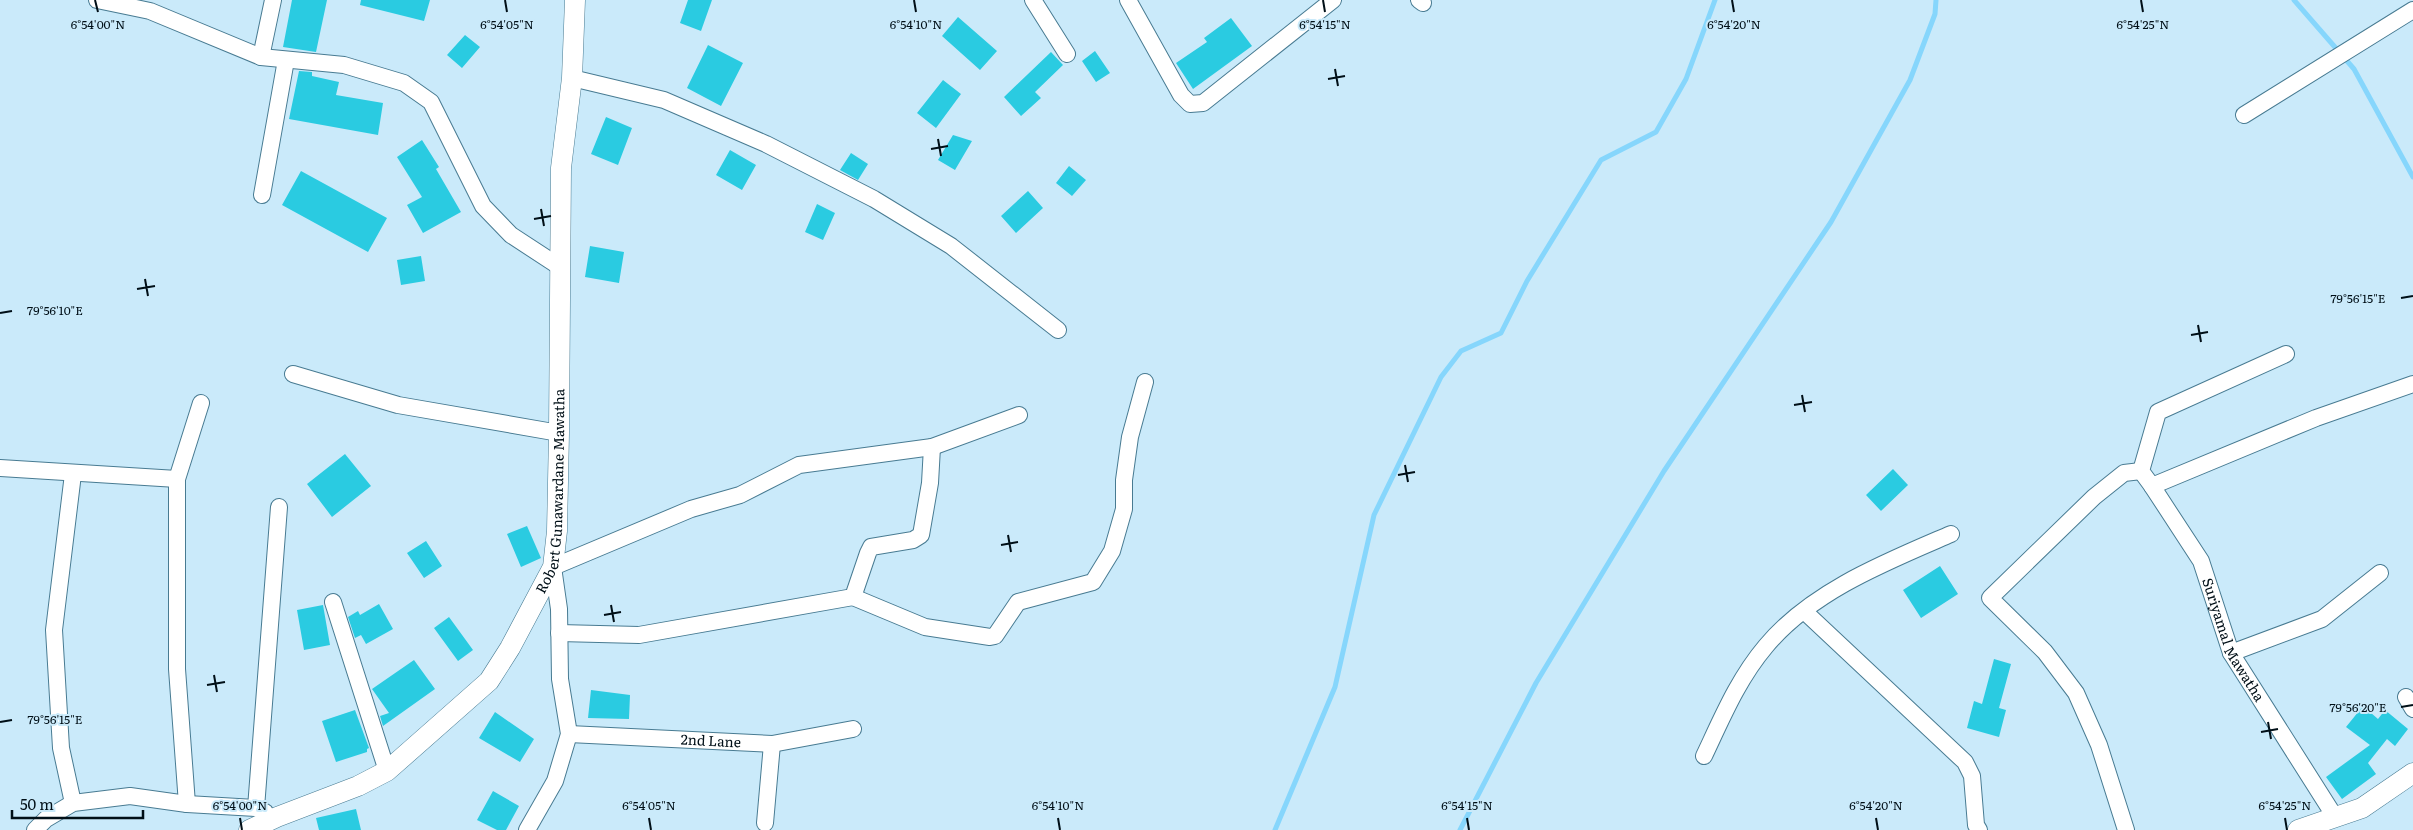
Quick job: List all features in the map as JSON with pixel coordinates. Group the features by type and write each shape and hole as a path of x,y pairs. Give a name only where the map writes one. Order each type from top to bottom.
{"street":[{"path":"97,0 150,11 261,57 344,65 404,83 431,102 483,206 511,235 560,267"},
{"path":"261,57 273,0"},
{"name":"Robert Gunawardane Mawatha","path":"249,830 277,817 358,786 387,771 488,681 510,648 553,567 557,531 559,433 561,168 572,78 575,0"},
{"path":"1033,0 1067,54"},
{"path":"1128,0 1181,95 1190,104 1203,103 1333,0"},
{"path":"2244,115 2413,10"},
{"path":"262,194 286,60"},
{"path":"572,78 664,100 766,144 874,199 951,246 1058,330"},
{"path":"2126,830 2099,745 2076,692 2045,652 1990,598 2094,497 2124,473 2140,471 2158,412 2286,354"},
{"path":"293,374 398,405 559,433"},
{"path":"559,633 639,635 853,597 925,627 990,637 995,636 1018,602 1093,582 1112,551 1124,509 1124,480 1130,437 1145,382"},
{"path":"2152,486 2316,418 2413,384"},
{"path":"187,804 177,669 177,479 201,403"},
{"path":"527,830 554,781 569,734 560,679 559,609 553,567 691,509 740,495 799,464 932,447 1019,415"},
{"path":"853,597 868,553 872,548 913,540 921,535 930,483 932,447"},
{"path":"0,468 177,479"},
{"name":"Suriyamal Mawatha","path":"2140,471 2202,561 2231,653 2335,817"},
{"path":"73,474 54,630 61,748 73,803"},
{"path":"256,808 279,507"},
{"path":"1704,756 1734,693 1766,646 1804,611 1863,572 1950,534"},
{"path":"2231,653 2322,619 2380,573"},
{"path":"333,602 387,771"},
{"path":"1804,611 1965,762 1972,776 1976,825 1980,830"},
{"name":"2nd Lane","path":"569,734 772,744 853,729"},
{"path":"765,823 772,744"},
{"path":"2300,830 2362,808 2413,773"},
{"path":"35,830 46,819 73,803 130,796 187,804 256,808 277,817"}],"building":[{"path":"292,0 327,0 316,52 283,47"},
{"path":"361,0 430,0 424,21 360,5"},
{"path":"688,0 712,0 701,31 680,23"},
{"path":"958,17 997,51 980,70 942,36"},
{"path":"1231,18 1252,46 1193,89 1176,63 1207,42 1204,38"},
{"path":"465,35 480,47 462,68 447,55"},
{"path":"708,45 743,63 721,106 687,88"},
{"path":"1095,51 1110,73 1096,82 1082,61"},
{"path":"1051,52 1063,65 1035,92 1041,98 1021,116 1004,97"},
{"path":"299,71 312,72 312,76 339,82 336,95 383,103 378,135 289,119"},
{"path":"943,80 961,94 936,128 917,113"},
{"path":"606,117 632,128 618,165 591,154"},
{"path":"953,135 972,141 955,170 938,160"},
{"path":"422,140 439,167 436,169 461,212 423,233 407,205 422,197 397,157"},
{"path":"730,150 756,165 742,190 716,175"},
{"path":"851,153 868,164 858,180 840,170"},
{"path":"1069,166 1086,180 1072,196 1056,183"},
{"path":"301,171 387,218 368,252 282,205"},
{"path":"1028,191 1043,208 1016,233 1001,216"},
{"path":"817,204 835,213 823,240 805,232"},
{"path":"590,246 624,252 619,283 585,277"},
{"path":"421,256 425,281 401,285 397,260"},
{"path":"345,454 371,486 332,517 307,484"},
{"path":"1893,469 1908,485 1881,511 1866,495"},
{"path":"527,526 541,558 521,567 507,534"},
{"path":"426,541 442,566 424,578 407,553"},
{"path":"1940,566 1958,594 1921,618 1903,590"},
{"path":"379,604 393,629 366,644 361,635 355,638 348,617 358,611 360,615"},
{"path":"323,605 330,645 304,650 297,610"},
{"path":"449,617 473,650 458,661 434,628"},
{"path":"1994,659 2011,664 1999,708 2006,710 1999,737 1967,728 1974,701 1982,704"},
{"path":"414,660 435,689 383,726 380,716 389,713 372,689"},
{"path":"591,690 630,695 629,719 588,718"},
{"path":"2363,706 2378,719 2385,710 2408,729 2395,746 2387,739 2368,763 2376,774 2342,799 2326,777 2370,745 2346,727"},
{"path":"355,710 369,748 367,752 336,762 322,721"},
{"path":"495,712 534,739 520,762 479,738"},
{"path":"493,791 519,806 506,830 497,830 477,820"},
{"path":"356,809 361,830 319,830 316,818"}],"waterway":[{"path":"1275,830 1335,687 1374,515 1441,377 1461,351 1501,333 1527,281 1601,160 1656,132 1686,79 1715,0"},
{"path":"1460,830 1536,683 1664,471 1831,222 1910,80 1935,14 1936,0"},
{"path":"2294,0 2354,69 2413,177"}]}
